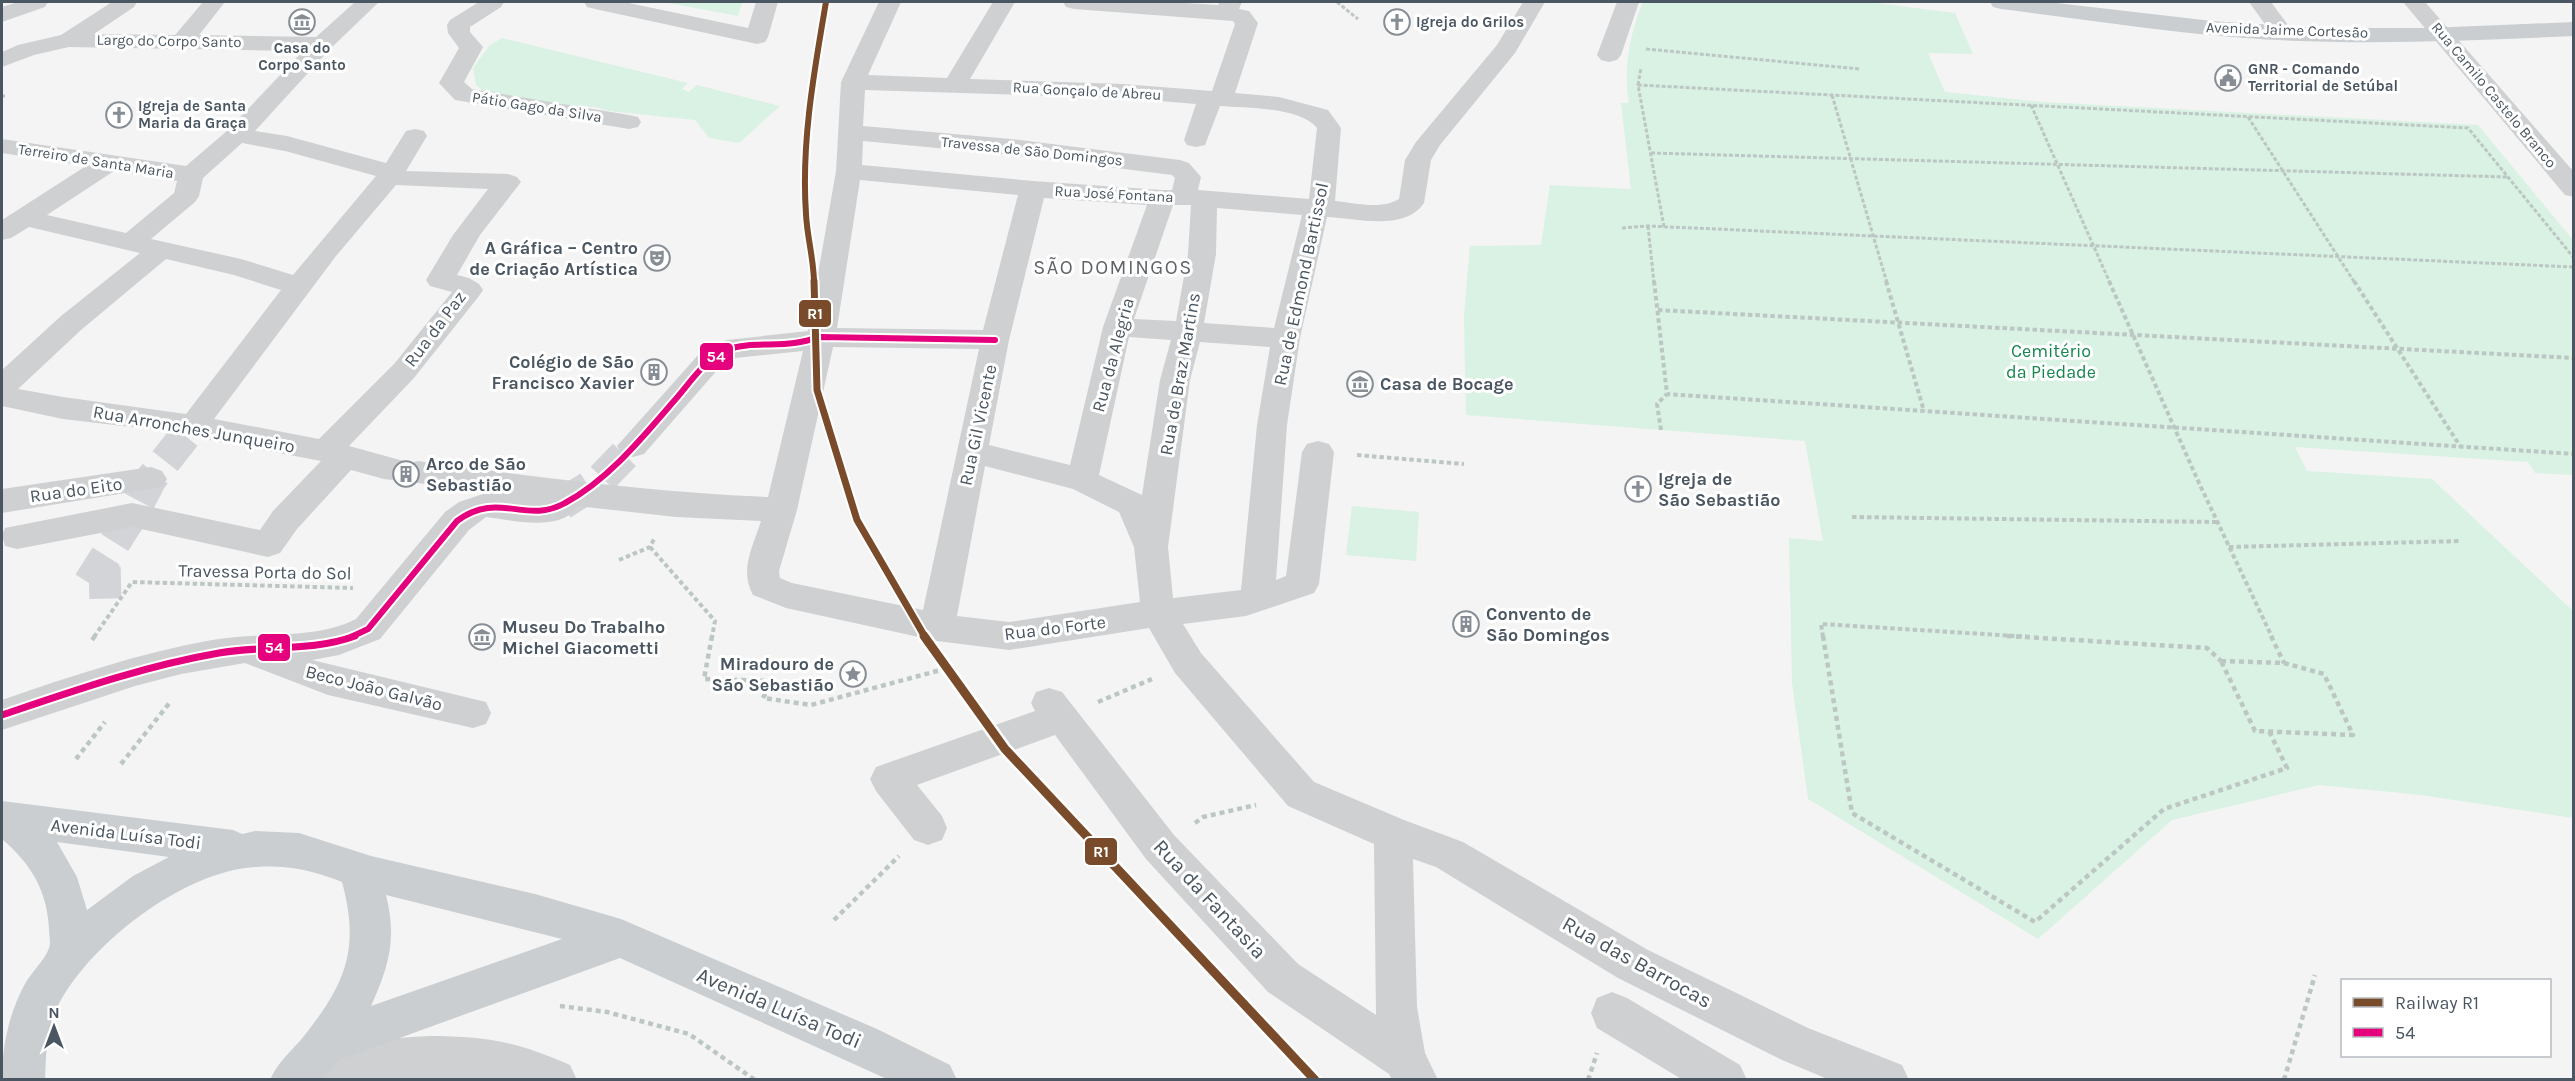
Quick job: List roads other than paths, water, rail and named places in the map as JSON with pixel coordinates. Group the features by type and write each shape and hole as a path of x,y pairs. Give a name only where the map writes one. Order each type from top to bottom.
{"main road":[{"name":"Avenida Jaime Cortesão","path":"2001,2 2179,26 2283,33 2441,33 2574,28"},
{"name":"Avenida Luísa Todi","path":"3,818 247,850 289,849 325,857 359,870 526,910 621,938 879,1051 935,1080"},
{"name":"Avenida Luísa Todi","path":"3,818 42,852 62,887 70,914 70,953"},
{"path":"23,1080 25,1040 41,996 70,953 109,915 153,884 200,862 247,850"},
{"path":"296,1077 327,1043 356,993 371,947 369,907 359,870"},
{"path":"327,1043 621,938"}],"street":[{"path":"2,15 37,2"},
{"path":"2,60 60,41 126,2"},
{"path":"182,41 214,2"},
{"path":"130,243 186,196 191,175 237,135 322,44 368,2"},
{"name":"Pátio Gago da Silva","path":"493,2 458,25 459,33 471,47 451,83 464,95 629,122"},
{"path":"595,2 757,37 767,2"},
{"path":"781,510 821,337 849,171 853,82 890,2"},
{"path":"955,84 1004,2"},
{"path":"1074,2 1229,7 1241,16 1247,23 1196,140"},
{"name":"Rua José Fontana","path":"849,171 1033,189 1321,207 1380,213 1398,211 1411,203 1418,160 1429,142 1507,48 1534,2"},
{"path":"1610,55 1628,2"},
{"path":"2260,2 2283,33"},
{"name":"Rua Camilo Castelo Branco","path":"2414,2 2571,184"},
{"name":"Largo do Corpo Santo","path":"60,41 322,44"},
{"name":"Rua Gonçalo de Abreu","path":"853,82 1123,91 1279,104 1319,115"},
{"name":"Rua de Edmond Bartissol","path":"1257,599 1272,425 1286,338 1314,216 1321,207 1329,129 1319,115"},
{"name":"Travessa de São Domingos","path":"851,132 1011,147 1180,168 1188,177 1183,199"},
{"path":"237,135 287,144 392,174"},
{"path":"192,427 326,250 392,174 415,136"},
{"name":"Terreiro de Santa Maria","path":"2,146 107,164 191,175"},
{"path":"2,232 107,164"},
{"name":"Rua da Paz","path":"336,454 469,290 459,284 440,280 452,256 479,217 508,182 402,179 392,174"},
{"name":"Rua Gil Vicente","path":"937,627 995,340 1033,189"},
{"name":"Rua da Alegria","path":"1082,480 1117,327 1183,199"},
{"name":"Rua de Braz Martins","path":"1151,547 1175,380 1187,333 1202,254 1183,199"},
{"path":"26,218 241,268 298,286"},
{"path":"2,386 71,323 160,250"},
{"path":"1117,327 1286,338"},
{"path":"633,446 709,361 727,350 797,344 821,337 995,340"},
{"name":"Rua Arronches Junqueiro","path":"2,396 63,408 157,419 336,454 401,470 605,498 676,505 781,510"},
{"path":"973,452 1082,480 1132,504 1151,547 1158,613"},
{"name":"Rua do Forte","path":"781,510 762,571 765,586 786,595 937,627 1001,635 1246,603 1302,584 1318,452"},
{"path":"16,537 132,515 268,544 336,454"},
{"name":"Rua do Eito","path":"2,501 151,479"},
{"path":"2,715 69,692 181,660 243,649 308,647 339,643 354,638 368,629 457,521 470,510 486,505 543,512 562,504"},
{"name":"Rua das Barrocas","path":"1158,613 1188,663 1301,794 1393,834 1449,854 1633,964 1787,1040 1887,1080"},
{"name":"Beco João Galvão","path":"243,649 328,680 473,713"},
{"name":"Rua da Fantasia","path":"928,828 889,779 1055,710 1160,847 1283,978 1410,1070"},
{"path":"1393,834 1396,1007 1410,1070"},
{"path":"1612,1013 1725,1080"},
{"path":"296,1077 373,1062 452,1058 525,1074"}],"tunnel":[{"path":"132,582 89,583 132,515 151,479 192,427"},
{"path":"562,504 600,480 633,446"}],"rail line":[{"name":"R1","path":"826,2 812,86 806,158 806,214 814,275 817,390 857,520 927,641 1005,749 1315,1080"}],"place":[{"name":"Casa do Corpo Santo","path":"302,22"},
{"name":"Igreja do Grilos","path":"1397,22"},
{"name":"GNR - Comando Territorial de Setúbal","path":"2228,78"},
{"name":"Igreja de Santa Maria da Graça","path":"119,115"},
{"name":"A Gráfica – Centro de Criação Artística","path":"657,258"},
{"name":"Colégio de São Francisco Xavier","path":"654,372"},
{"name":"Casa de Bocage","path":"1360,384"},
{"name":"Arco de São Sebastião","path":"406,474"},
{"name":"Igreja de São Sebastião","path":"1638,489"},
{"name":"Convento de São Domingos","path":"1466,624"},
{"name":"Museu Do Trabalho Michel Giacometti","path":"482,637"},
{"name":"Miradouro de São Sebastião","path":"853,674"}],"district":[{"name":"SÃO DOMINGOS","path":"1113,267"}],"park label":[{"name":"Cemitério da Piedade","path":"2051,361"}]}
